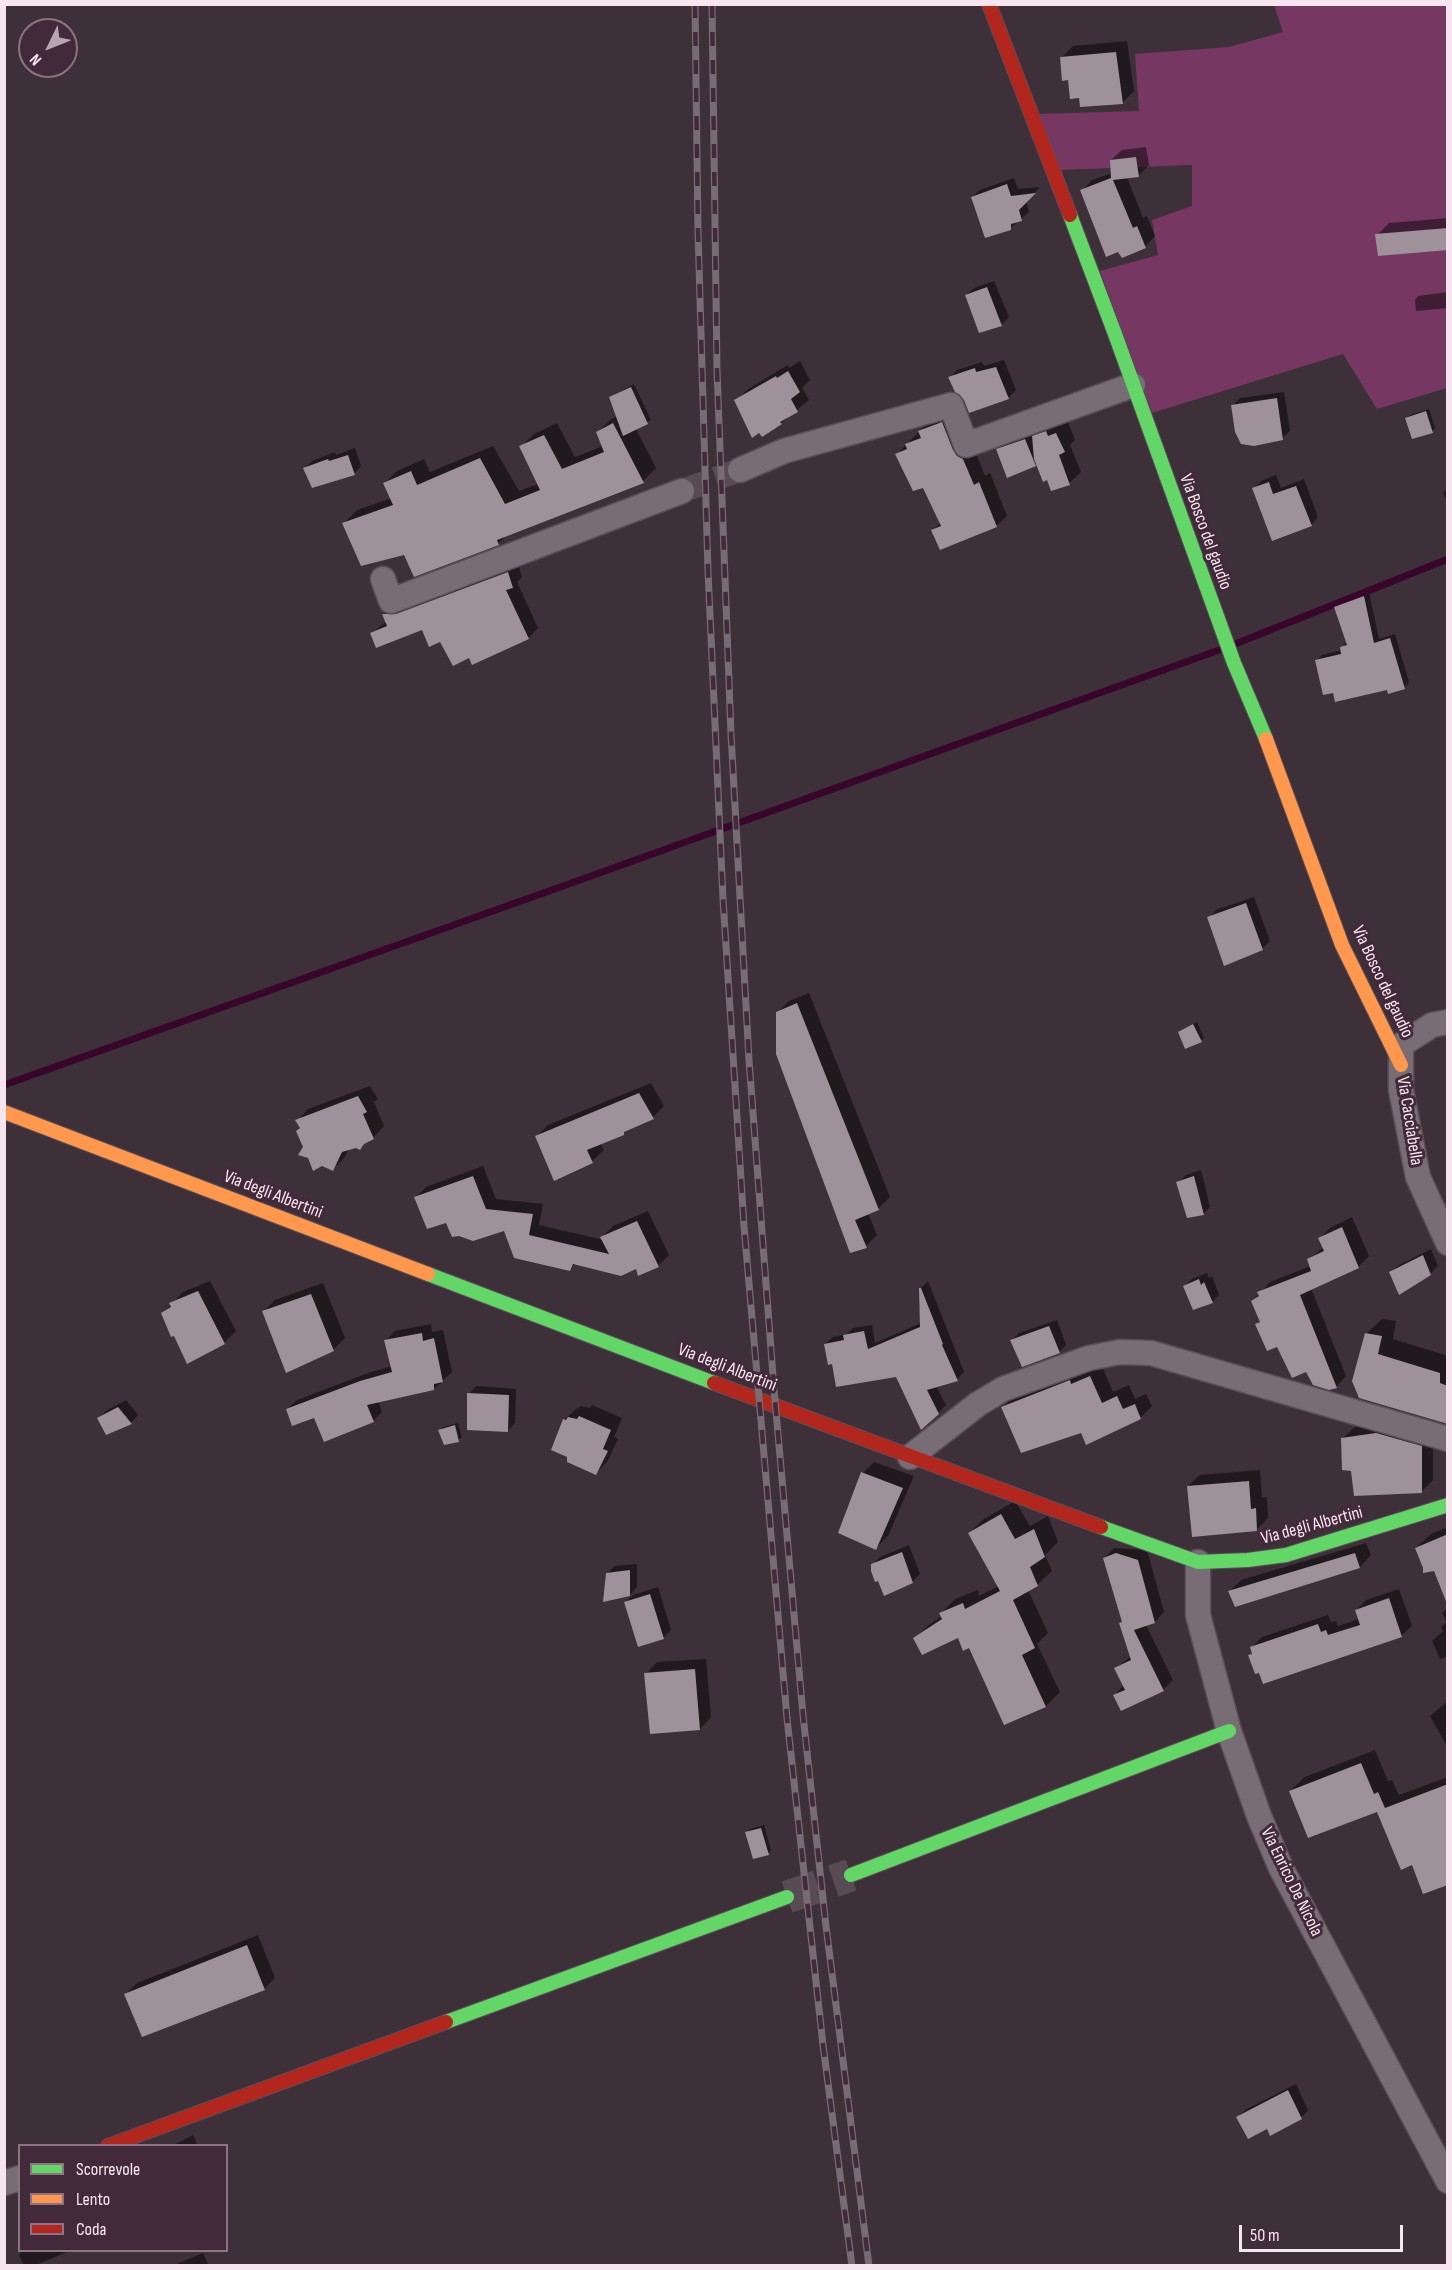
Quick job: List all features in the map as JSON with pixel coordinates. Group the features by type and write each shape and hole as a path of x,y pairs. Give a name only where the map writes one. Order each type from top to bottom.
{"street":[{"name":"Via Bosco del gaudio","path":"989,4 1133,385 1209,596 1280,773 1342,945 1401,1065"},
{"path":"740,470 784,451 951,405 966,445 1133,385"},
{"path":"383,579 391,601 682,491"},
{"name":"Via Cacciabella","path":"1448,1022 1432,1025 1401,1045 1401,1090 1418,1177 1448,1243"},
{"name":"Via degli Albertini","path":"4,1112 910,1457 1198,1562 1248,1560 1287,1555 1448,1505"},
{"path":"910,1457 978,1404 1003,1389 1089,1358 1120,1352 1151,1353 1448,1439"},
{"name":"Via Enrico De Nicola","path":"1198,1562 1198,1615 1229,1731 1259,1816 1281,1868 1448,2181"},
{"path":"851,1875 1229,1731"},
{"path":"111,2144 787,1897"}],"shaded area":[{"path":"1274,5 1447,5 1447,388 1377,409 1343,354 1152,413 1100,271 1158,255 1152,220 1192,206 1192,165 1058,170 1037,114 1139,111 1135,54 1229,47 1283,32"}],"building":[{"path":"1116,52 1123,104 1080,107 1079,98 1070,99 1068,80 1062,81 1060,57"},
{"path":"1136,157 1139,177 1113,180 1133,228 1137,226 1146,248 1122,258 1118,252 1106,257 1080,190 1111,178 1110,160"},
{"path":"1007,184 1011,196 1036,193 1019,210 1022,221 1011,224 1011,230 985,238 971,197"},
{"path":"1448,228 1448,250 1378,256 1375,234"},
{"path":"987,287 1002,326 979,333 965,295"},
{"path":"996,367 1009,399 969,413 964,400 955,392 948,377 975,368 976,372"},
{"path":"788,371 800,392 791,399 798,412 780,422 782,424 762,437 759,433 752,438 734,400"},
{"path":"631,387 648,424 623,436 609,397"},
{"path":"1277,398 1283,440 1254,446 1241,444 1235,432 1231,405"},
{"path":"1426,411 1433,433 1412,439 1405,418"},
{"path":"942,422 953,450 963,459 974,485 979,482 997,527 940,550 931,530 941,526 923,488 913,491 895,454 907,449 905,444 921,438 918,431"},
{"path":"613,423 644,483 497,540 499,545 414,577 404,555 361,566 342,523 393,505 383,483 411,471 417,485 480,458 505,504 540,490 519,446 544,435 562,469 604,452 596,432"},
{"path":"1046,431 1048,436 1056,433 1065,452 1059,455 1070,485 1051,491 1047,480 1043,482 1034,459 1032,436"},
{"path":"1025,439 1036,466 1007,478 996,449"},
{"path":"348,455 355,475 312,488 303,468"},
{"path":"1269,482 1273,494 1296,486 1312,526 1272,541 1252,488"},
{"path":"508,572 513,588 506,590 529,639 472,665 469,658 453,666 440,642 429,647 422,630 376,648 370,633 387,626 382,614 396,614"},
{"path":"1364,596 1374,643 1390,638 1405,689 1388,694 1387,690 1335,702 1333,693 1323,695 1315,660 1341,654 1340,647 1347,645 1334,607"},
{"path":"1246,903 1263,950 1224,966 1207,917"},
{"path":"797,1003 879,1210 855,1220 867,1248 850,1253 776,1054 776,1012"},
{"path":"1193,1024 1202,1042 1185,1049 1178,1032"},
{"path":"639,1093 654,1119 624,1132 624,1135 587,1150 593,1163 554,1181 535,1136"},
{"path":"358,1096 367,1112 363,1114 374,1139 364,1144 360,1150 356,1148 342,1152 333,1171 322,1166 313,1171 308,1158 298,1155 303,1147 296,1131 300,1128 295,1120"},
{"path":"473,1176 486,1209 533,1214 529,1235 609,1254 600,1237 637,1221 659,1267 638,1276 636,1269 621,1276 573,1264 570,1271 514,1258 504,1231 473,1241 459,1236 452,1237 446,1223 427,1229 414,1197"},
{"path":"1194,1176 1204,1215 1187,1218 1176,1182"},
{"path":"1342,1227 1359,1268 1300,1295 1337,1388 1329,1390 1313,1385 1306,1372 1292,1378 1277,1347 1267,1351 1255,1324 1260,1322 1251,1301 1259,1296 1257,1292 1311,1271 1307,1259 1324,1251 1318,1238"},
{"path":"1423,1255 1431,1275 1399,1295 1389,1272"},
{"path":"1199,1279 1201,1285 1204,1282 1213,1303 1193,1310 1183,1286"},
{"path":"919,1288 921,1288 958,1381 927,1390 939,1414 921,1430 896,1377 836,1387 832,1364 828,1365 824,1344 844,1340 843,1335 864,1331 868,1349 920,1327"},
{"path":"198,1291 225,1344 187,1364 174,1336 171,1337 161,1313 171,1307 169,1303"},
{"path":"311,1294 334,1351 286,1373 262,1311"},
{"path":"1049,1326 1060,1353 1022,1367 1010,1340"},
{"path":"422,1333 423,1341 434,1338 443,1382 434,1384 434,1390 367,1405 374,1422 324,1442 314,1418 292,1426 286,1409 360,1381 392,1372 384,1340"},
{"path":"1365,1333 1382,1336 1378,1354 1440,1373 1440,1383 1448,1386 1448,1424 1359,1398 1352,1381"},
{"path":"1090,1376 1102,1403 1117,1396 1123,1409 1135,1404 1141,1419 1086,1445 1081,1433 1021,1453 1001,1407 1070,1380 1071,1384"},
{"path":"467,1393 509,1395 508,1432 467,1430"},
{"path":"118,1407 132,1424 106,1435 97,1418"},
{"path":"579,1416 611,1430 603,1449 608,1451 596,1475 567,1462 567,1457 551,1450 563,1419 566,1420 568,1417 577,1419"},
{"path":"455,1425 459,1442 444,1445 438,1430"},
{"path":"1376,1433 1422,1446 1422,1493 1354,1496 1351,1471 1342,1470 1341,1438"},
{"path":"861,1472 903,1488 876,1550 838,1533"},
{"path":"1249,1481 1251,1509 1256,1508 1257,1531 1192,1537 1187,1486"},
{"path":"1001,1514 1015,1539 1034,1529 1045,1557 1030,1567 1038,1586 1013,1600 1035,1648 1022,1655 1046,1707 1004,1725 969,1648 963,1651 958,1638 922,1655 913,1638 942,1619 939,1613 963,1603 965,1609 1000,1591 968,1533"},
{"path":"1448,1534 1447,1604 1434,1571 1423,1573 1415,1548"},
{"path":"902,1552 913,1583 884,1596 878,1581 875,1582 871,1564"},
{"path":"1116,1553 1138,1560 1155,1623 1134,1630 1164,1691 1121,1711 1113,1695 1125,1690 1114,1668 1131,1660 1103,1558"},
{"path":"1355,1553 1360,1568 1235,1607 1228,1591"},
{"path":"630,1570 630,1596 603,1602 606,1573"},
{"path":"650,1594 664,1639 638,1647 624,1602"},
{"path":"1389,1598 1402,1637 1263,1684 1259,1673 1255,1674 1248,1655 1252,1654 1250,1647 1318,1624 1321,1632 1326,1630 1328,1635 1360,1625 1355,1610"},
{"path":"695,1669 700,1730 650,1734 644,1673"},
{"path":"1361,1763 1374,1794 1378,1792 1385,1808 1448,1784 1448,1885 1423,1894 1412,1865 1401,1870 1377,1812 1308,1838 1289,1791"},
{"path":"761,1828 769,1855 753,1859 745,1832"},
{"path":"247,1945 265,1990 142,2037 124,1994"},
{"path":"1288,2090 1302,2119 1270,2136 1267,2129 1248,2139 1236,2117"}],"waterway":[{"path":"1235,644 1448,559"},
{"path":"4,1085 1219,650"}],"tunnel":[{"path":"682,491 740,470"},
{"path":"787,1897 851,1875"}],"railway":[{"path":"695,4 698,231 708,571 723,899 744,1226 787,1718 823,2045 852,2266"},
{"path":"712,4 717,370 731,734 749,1060 774,1389 803,1715 826,1926 869,2266"}],"traffic: fast":[{"path":"1070,215 1234,663 1266,739"},
{"path":"428,1274 714,1383"},
{"path":"1101,1527 1198,1562 1248,1560 1286,1555 1448,1505"},
{"path":"851,1875 1229,1731"},
{"path":"446,2022 787,1897"}],"traffic: slow":[{"path":"1266,739 1342,945 1401,1065"},
{"path":"4,1112 428,1274"}],"traffic: jam":[{"path":"989,4 1070,215"},
{"path":"714,1383 1101,1527"},
{"path":"113,2144 446,2022"}]}
